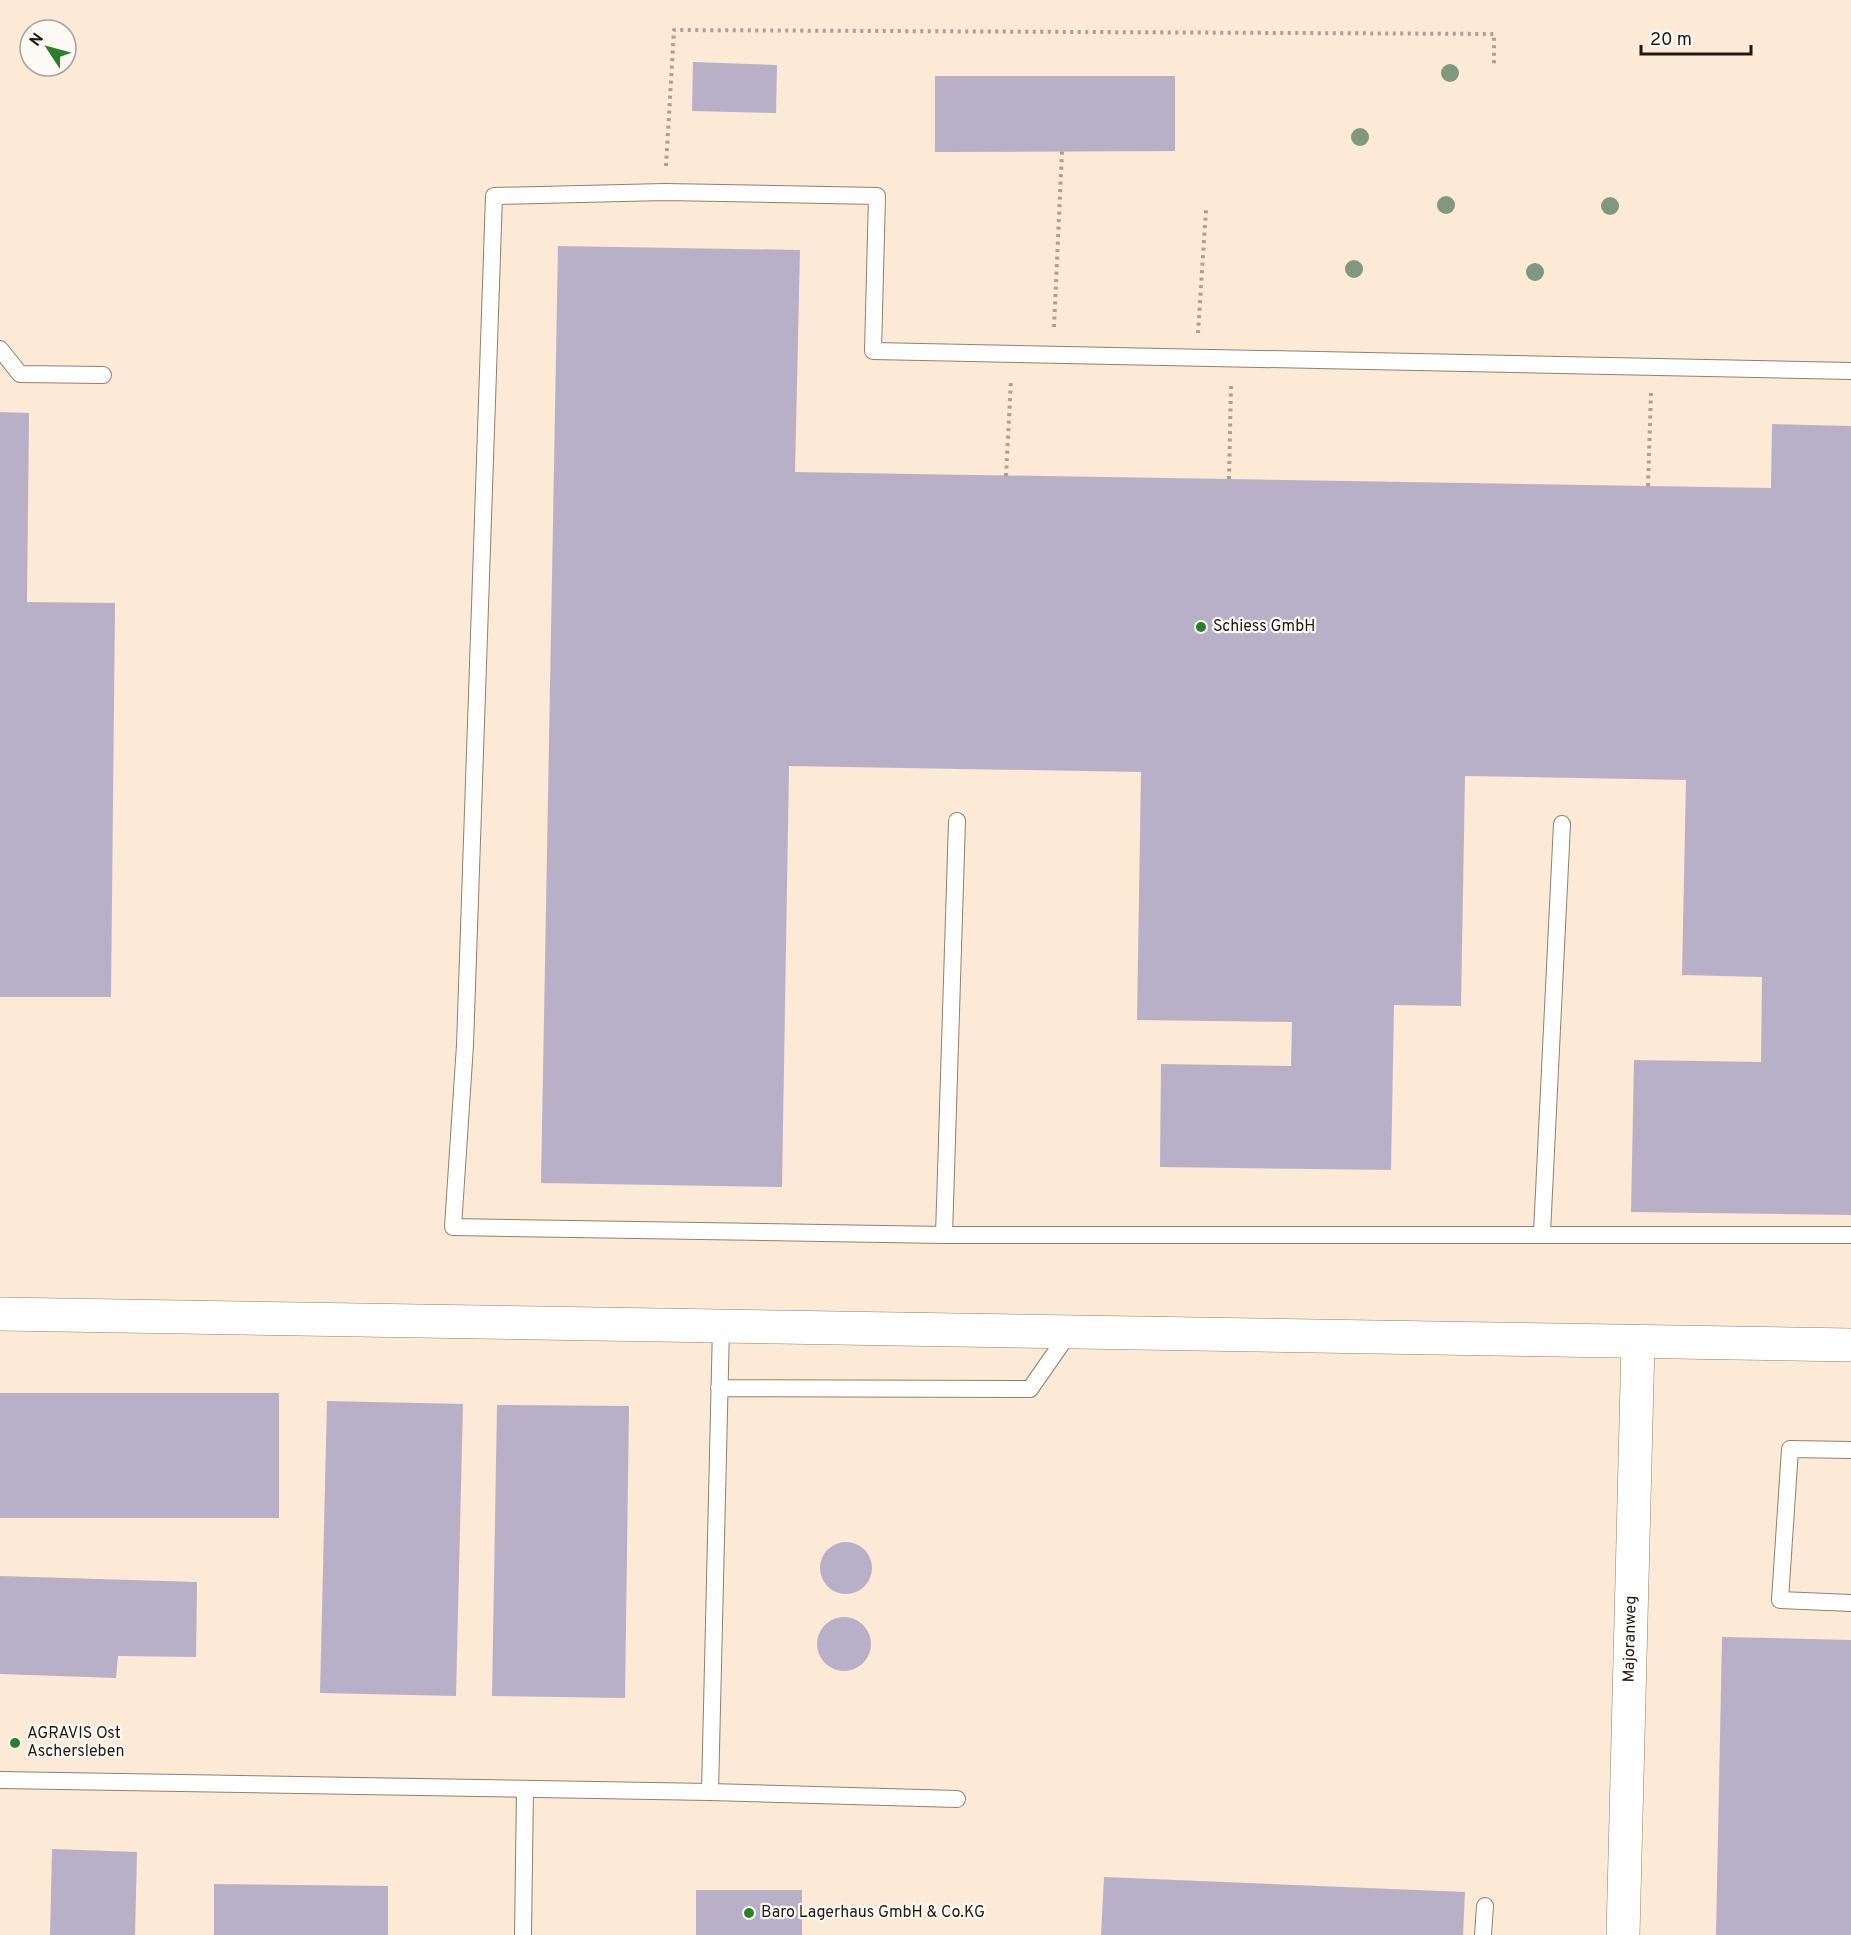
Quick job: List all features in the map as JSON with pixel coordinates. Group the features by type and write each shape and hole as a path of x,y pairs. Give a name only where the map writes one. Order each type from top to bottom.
{"street":[{"path":"0,1314 1851,1346"},
{"name":"Majoranweg","path":"1623,1935 1638,1343"}],"lane":[{"path":"1851,371 873,351 877,196 665,192 494,195 464,1064 453,1227 944,1235 1542,1233 1851,1235"},
{"path":"0,349 20,374 103,375"},
{"path":"944,1235 957,821"},
{"path":"1542,1233 1562,824"},
{"path":"710,1792 720,1327"},
{"path":"719,1388 1030,1389 1069,1333"},
{"path":"1851,1450 1790,1449 1780,1600 1851,1603"},
{"path":"0,1780 710,1792 957,1799"},
{"path":"523,1935 525,1789"},
{"path":"1483,1935 1485,1905"}],"path":[{"path":"665,192 674,30 1494,34 1494,64"},
{"path":"1053,354 1062,151"},
{"path":"1196,357 1206,210"},
{"path":"1006,476 1012,354"},
{"path":"1229,479 1232,358"},
{"path":"1647,486 1652,367"}],"building":[{"path":"693,62 777,65 776,113 692,111"},
{"path":"935,76 1175,76 1175,151 935,152"},
{"name":"Schiess GmbH","path":"558,246 800,250 795,472 1771,488 1772,424 1851,426 1851,1215 1631,1212 1634,1060 1761,1062 1762,977 1682,975 1686,780 1465,776 1461,1006 1394,1005 1391,1170 1160,1167 1161,1064 1291,1066 1292,1022 1137,1020 1141,772 789,766 782,1187 541,1183"},
{"path":"0,412 29,413 27,602 115,603 111,997 0,997"},
{"path":"0,1393 279,1393 279,1518 0,1518"},
{"path":"327,1401 463,1404 456,1696 320,1693"},
{"path":"497,1405 629,1406 625,1698 492,1696"},
{"path":"841,1542 851,1542 865,1549 872,1568 865,1587 851,1594 841,1594 831,1590 824,1583 820,1573 820,1563 824,1553 831,1546"},
{"path":"0,1576 197,1582 196,1657 118,1656 116,1678 0,1674"},
{"path":"844,1617 854,1619 863,1625 869,1634 871,1644 869,1654 863,1663 854,1669 844,1671 834,1669 825,1663 819,1654 817,1644 819,1634 825,1625 834,1619"},
{"path":"1722,1637 1851,1640 1851,1935 1716,1935"},
{"path":"52,1849 137,1852 135,1935 50,1935"},
{"path":"1104,1877 1465,1892 1463,1935 1101,1935"},
{"path":"214,1884 388,1886 388,1935 214,1935"},
{"name":"Baro Lagerhaus GmbH & Co.KG","path":"696,1890 802,1890 802,1935 696,1935"}],"place":[{"name":"Schiess GmbH","path":"1201,627"},
{"name":"AGRAVIS Ost Aschersleben","path":"15,1743"},
{"name":"Baro Lagerhaus GmbH & Co.KG","path":"749,1913"}]}
